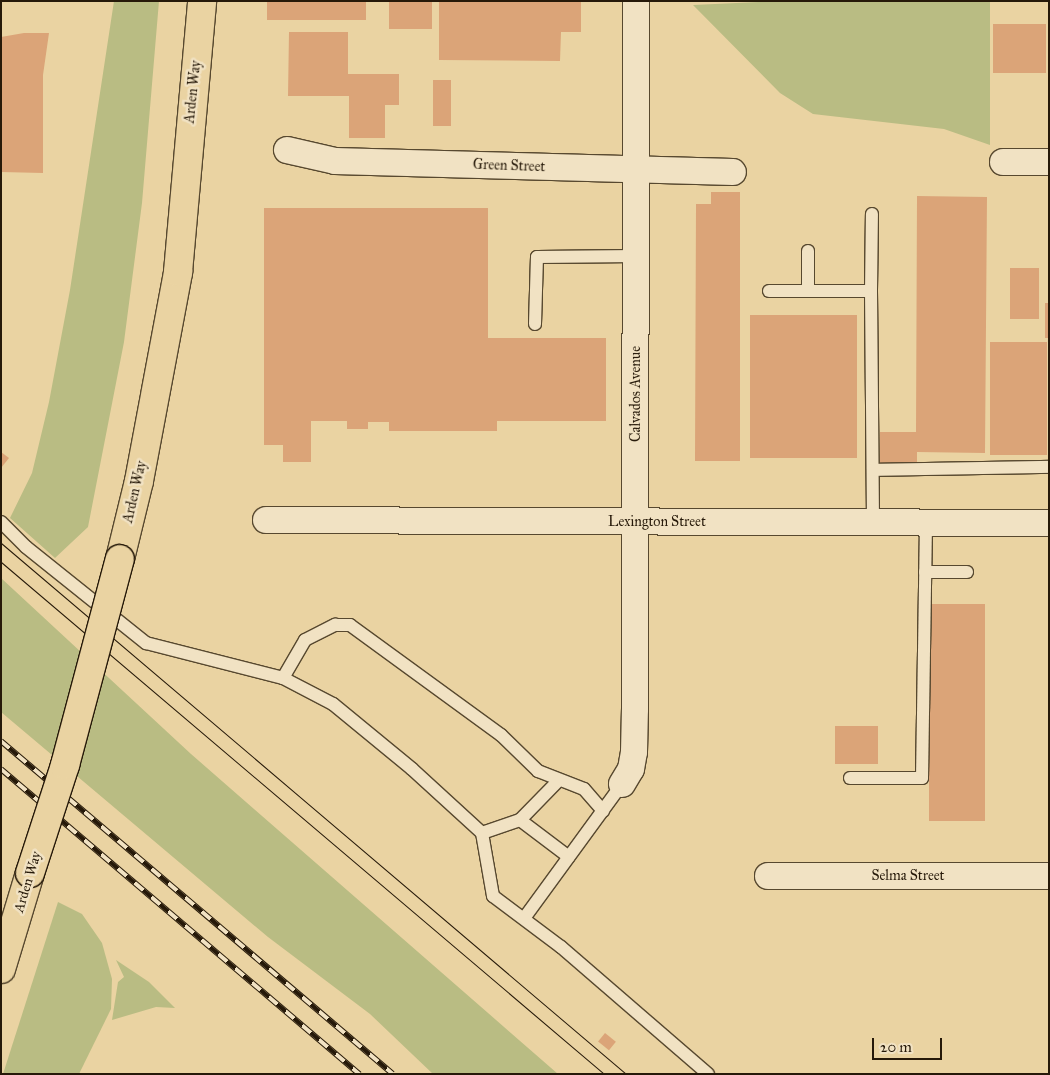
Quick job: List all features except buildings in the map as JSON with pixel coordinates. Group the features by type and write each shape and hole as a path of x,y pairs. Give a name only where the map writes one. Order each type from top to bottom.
{"main road":[{"name":"Arden Way","path":"1,969 65,765 139,481 178,272 202,1"}],"street":[{"name":"Calvados Avenue","path":"622,784 631,770 634,752 636,1"},
{"name":"Green Street","path":"288,150 335,161 732,172"},
{"path":"1003,162 1049,162"},
{"name":"Lexington Street","path":"266,520 1049,523"},
{"name":"Selma Street","path":"768,876 1049,876"}],"lane":[{"path":"872,214 873,522"},
{"path":"808,251 808,291"},
{"path":"534,324 537,257 636,256"},
{"path":"769,292 871,291"},
{"path":"873,470 1049,467"},
{"path":"1,522 146,643 283,678 333,704 412,769 482,833 492,896 525,917 708,1074"},
{"path":"850,778 922,778 926,522"},
{"path":"926,572 967,572"},
{"path":"283,678 305,640 335,625 350,625 501,735 538,771 558,781 584,789 603,811"},
{"path":"482,833 520,820 558,781"},
{"path":"525,917 622,784"},
{"path":"520,820 569,857"}],"green space":[{"path":"114,1 159,1 142,203 124,342 88,527 55,558 10,518 32,473 49,402 70,290"},
{"path":"780,1 990,1 990,145 944,129 813,114 780,93 693,5"},
{"path":"1,578 191,754 558,1074 433,1074 370,1014 268,937 1,712"},
{"path":"58,902 82,914 102,943 112,979 111,1009 79,1074 3,1074"},
{"path":"116,960 149,982 175,1008 156,1007 112,1020 118,982 124,977"}],"tram line":[{"path":"1,543 626,1074"},
{"path":"1,562 604,1074"}],"railway":[{"path":"1,741 393,1074"},
{"path":"1,769 360,1074"}]}
